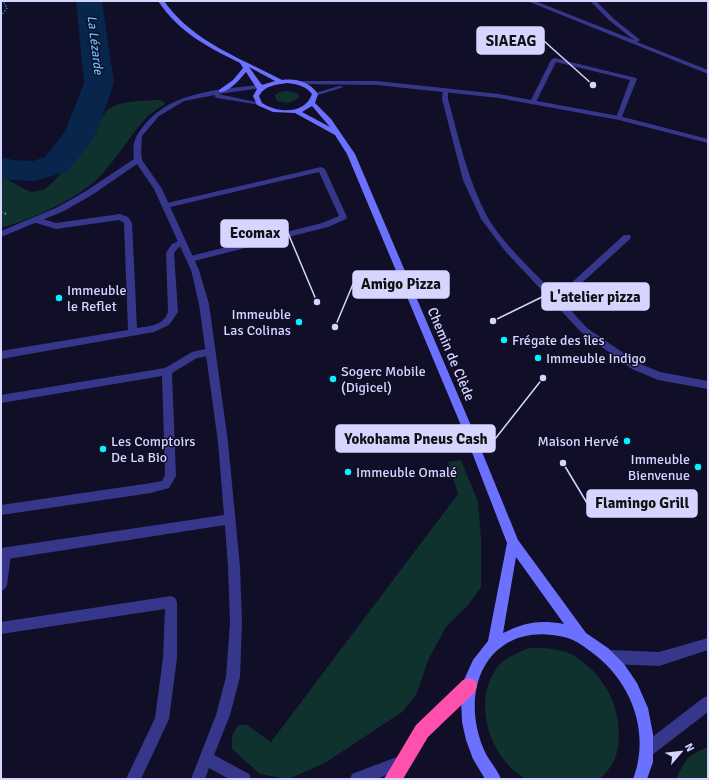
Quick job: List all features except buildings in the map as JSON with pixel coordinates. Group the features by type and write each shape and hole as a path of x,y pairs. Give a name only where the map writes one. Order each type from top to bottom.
{"highway":[{"path":"393,779 422,731 469,686"}],"main road":[{"path":"161,1 173,18 181,26 209,45 282,82"},
{"path":"242,61 262,87"},
{"path":"221,91 236,81 246,68"},
{"path":"282,82 300,83 310,88 315,94 312,103 296,111 284,112 272,111 259,104 256,96 262,87 282,82"},
{"name":"Chemin de Clède","path":"312,103 329,120 352,154 473,442 513,543 580,637"},
{"name":"Chemin de Clède","path":"296,111 339,135"},
{"path":"494,644 513,543"},
{"path":"494,779 475,746 467,715 469,686 478,662 494,644 513,632 534,628 557,629 580,637 596,646 610,657 624,674 636,693 646,723 647,750 640,779"}],"street":[{"path":"530,1 708,72"},
{"path":"593,1 631,37 656,51"},
{"path":"590,26 607,27 612,25 612,20"},
{"path":"533,102 554,60 634,79 619,118"},
{"path":"300,83 357,83 445,90 533,102 619,118 708,141"},
{"path":"315,94 357,83"},
{"path":"198,779 223,715 232,677 236,623 223,442 204,304 195,270 158,189 138,160 137,152 139,136 157,115 170,106 182,100 205,94 262,87"},
{"path":"445,90 445,99 467,180 485,219 508,249 584,330 635,366 658,376 708,385"},
{"path":"205,94 259,104"},
{"path":"1,234 61,209 89,193 138,160"},
{"path":"166,206 321,169 342,217 325,225 190,259"},
{"path":"36,220 56,226 120,217 126,219 128,223 133,333"},
{"path":"557,301 627,237"},
{"path":"1,355 133,333 160,327 171,319 173,312 170,253 176,244 183,242"},
{"path":"1,399 167,371 195,355 210,352"},
{"path":"1,510 164,485 171,476 167,371"},
{"path":"1,585 3,554 229,519"},
{"path":"1,628 171,602 170,658 162,719 133,779"},
{"path":"610,657 659,659 708,644"},
{"path":"647,750 708,703"},
{"path":"207,759 244,779"},
{"path":"357,779 402,762"}],"path":[{"path":"1,16 8,8 3,1"}],"green space":[{"path":"288,91 297,93 299,97 288,103 276,100 275,95 280,92"},
{"path":"160,100 165,104 147,117 99,177 78,193 53,208 1,228 1,176 28,191 32,192 44,190 84,149 106,111 111,107 124,103"},
{"path":"461,460 478,502 481,538 481,587 469,604 446,627 429,658 416,695 402,712 325,763 288,779 260,774 232,749 232,736 238,725 247,725 271,742 458,494 448,462"},
{"path":"529,648 555,649 571,654 593,671 602,681 609,693 614,705 617,719 619,732 618,746 612,764 599,779 526,779 513,770 494,745 488,730 485,714 489,683 499,665 511,656"},
{"path":"708,747 708,779 676,779 682,767 691,755"}],"waterway":[{"name":"La Lézarde","path":"1,167 10,170 35,171 57,164 80,134 99,83 89,1"}],"place":[{"name":"SIAEAG","path":"593,85"},
{"name":"Immeuble le Reflet","path":"59,298"},
{"name":"Ecomax","path":"317,302"},
{"name":"L'atelier pizza","path":"493,321"},
{"name":"Immeuble Las Colinas","path":"299,322"},
{"name":"Amigo Pizza","path":"335,327"},
{"name":"Frégate des îles","path":"504,340"},
{"name":"Immeuble Indigo","path":"538,358"},
{"name":"Yokohama Pneus Cash","path":"543,378"},
{"name":"Sogerc Mobile (Digicel)","path":"333,379"},
{"name":"Maison Hervé","path":"627,441"},
{"name":"Les Comptoirs De La Bio","path":"103,449"},
{"name":"Flamingo Grill","path":"563,463"},
{"name":"Immeuble Bienvenue","path":"698,467"},
{"name":"Immeuble Omalé","path":"348,472"}]}
